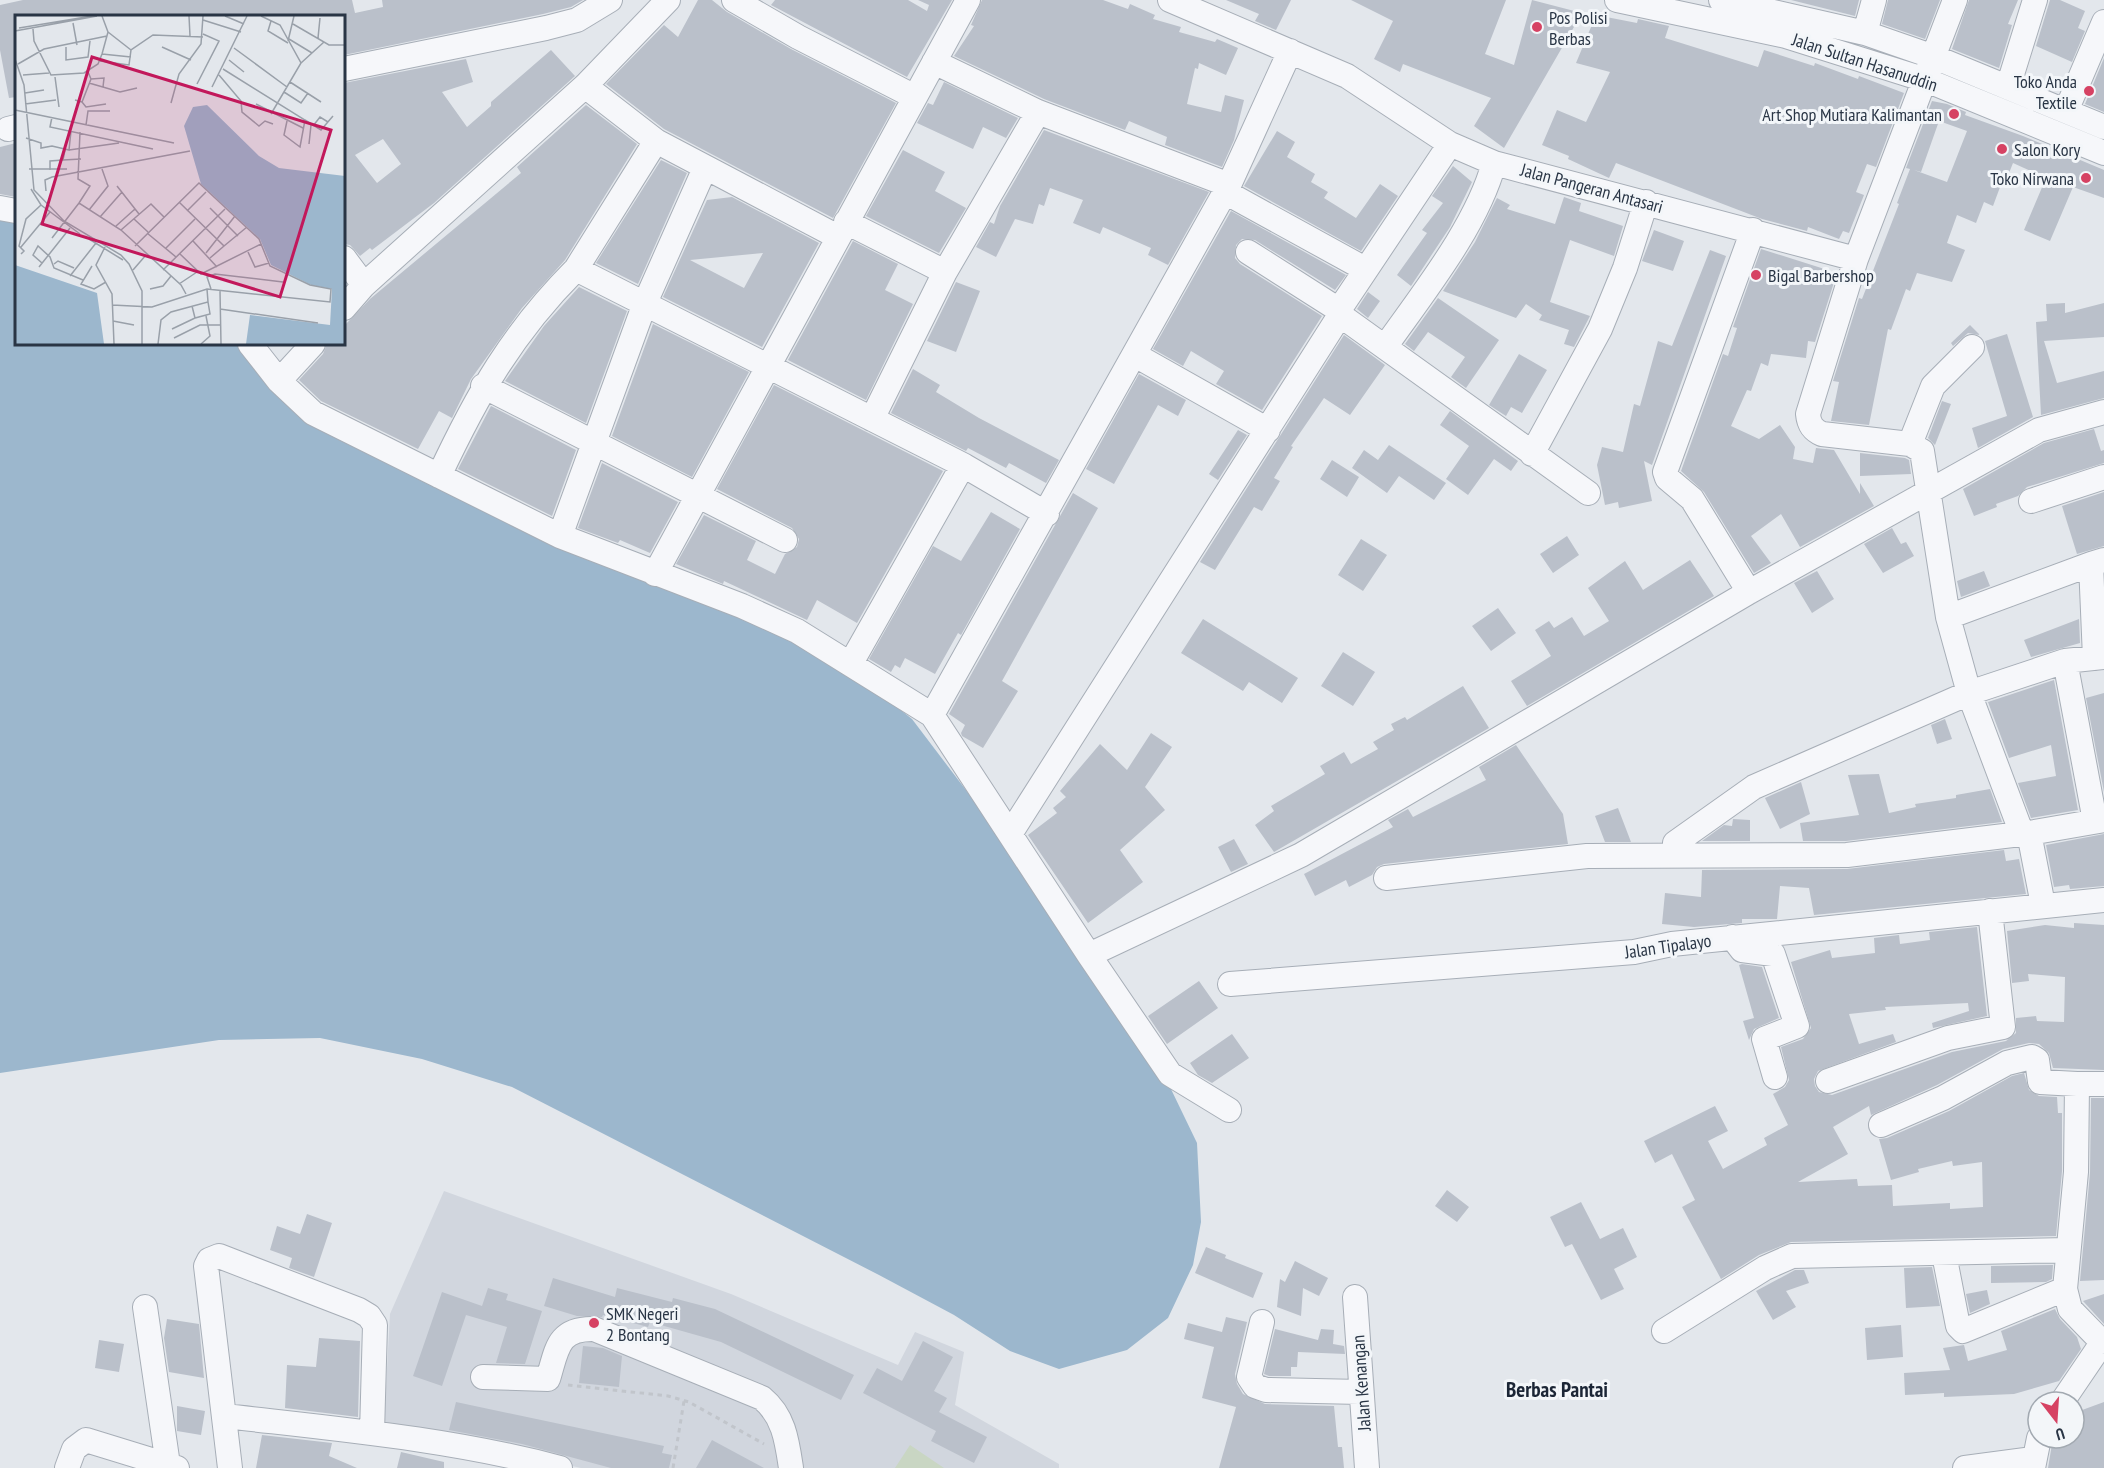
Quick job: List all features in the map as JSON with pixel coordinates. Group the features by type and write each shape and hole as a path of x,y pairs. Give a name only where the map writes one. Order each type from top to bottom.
{"street":[{"path":"345,69 577,20 610,0"},
{"path":"345,308 364,285 585,86 668,0"},
{"path":"734,0 798,37 915,97"},
{"path":"655,574 968,0"},
{"name":"Jalan Sultan Hasanuddin","path":"1617,0 1786,36 1926,80 2104,153"},
{"name":"Jalan Sultan Hasanuddin","path":"1721,0 1865,33 1934,57 2104,127"},
{"path":"1865,33 1874,0"},
{"path":"1955,0 1856,259 1808,414 1809,422 1816,431 1822,434 1910,444 1922,451 1948,617 1969,693 2026,834 2043,905"},
{"path":"2008,87 2035,0"},
{"name":"Jalan Pangeran Antasari","path":"1178,2 1365,86 1450,144 1494,163 1856,259"},
{"path":"2066,111 2104,22"},
{"path":"932,715 1047,514 1227,188 1290,51"},
{"path":"934,62 1038,112 1227,188 1365,269"},
{"path":"585,86 656,141 705,168 842,230 945,272"},
{"path":"872,419 945,272 1038,112"},
{"path":"439,476 483,386 511,344 543,303 576,269 656,141"},
{"path":"1010,834 1268,430 1365,269 1450,144"},
{"path":"1385,347 1440,268 1488,187 1494,163"},
{"path":"560,536 645,303 705,168"},
{"path":"1532,454 1600,330 1625,268 1646,202"},
{"path":"0,208 15,211"},
{"path":"1749,592 1692,499 1668,478 1665,472 1753,230"},
{"path":"1248,252 1339,313 1588,493"},
{"path":"345,259 364,285"},
{"path":"576,269 963,465 1047,514"},
{"path":"251,345 279,381 313,413 560,536 770,617 851,663 932,715 1170,1074 1229,1110"},
{"path":"279,381 312,345"},
{"path":"1910,444 1933,386 1972,347"},
{"path":"1135,356 1268,430"},
{"path":"483,386 785,540"},
{"path":"1089,955 1301,855 1749,592 2047,426 2104,412"},
{"path":"851,663 963,465"},
{"path":"2031,501 2104,477"},
{"path":"1676,843 1754,787 1969,693 2065,661 2099,657 2097,562 1948,617"},
{"path":"1386,878 1587,856 1847,855 2026,834 2100,821 2065,661"},
{"name":"Jalan Tipalayo","path":"1230,984 1634,952 1672,944 1732,937 2104,900"},
{"path":"1990,910 2007,1063"},
{"path":"1732,937 1743,950 1773,954 1797,1026 1764,1039 1775,1077"},
{"path":"1828,1081 1948,1038 2003,1028"},
{"path":"1881,1125 1943,1098 2007,1063 2035,1057 2040,1082 2104,1084"},
{"path":"2070,1390 2103,1341 2070,1309 2065,1289 2076,1172 2077,1084"},
{"path":"1664,1330 1765,1268 1792,1256 1807,1253 1944,1254 2067,1250"},
{"path":"1944,1254 1959,1326 1963,1331 2065,1289"},
{"path":"230,1468 206,1266 209,1260 219,1256 338,1301 369,1316 375,1325 372,1433"},
{"name":"Jalan Kenangan","path":"1354,1297 1367,1468"},
{"path":"67,1468 74,1449 86,1440 164,1466 145,1307"},
{"path":"1262,1323 1250,1377 1255,1386 1266,1390 1361,1392"},
{"path":"483,1377 548,1379 557,1347 563,1338 580,1329 594,1329 762,1398 773,1407 781,1421 790,1463"},
{"path":"225,1416 372,1433 518,1463 560,1468"},
{"path":"1965,1468 2035,1455"}],"path":[{"path":"548,1379 567,1385 668,1396 684,1401 790,1463"},
{"path":"673,1468 684,1401"}],"shaded area":[{"name":"SMK Negeri 2 Bontang","path":"444,1191 731,1294 898,1365 915,1332 964,1352 955,1405 1059,1464 1059,1468 581,1468 384,1424 390,1314"}],"green space":[{"path":"910,1445 944,1468 895,1468"}],"water":[{"path":"0,212 15,215 15,345 241,345 302,416 783,636 888,700 912,719 978,806 1169,1085 1197,1143 1201,1222 1193,1265 1168,1318 1127,1350 1059,1369 1010,1351 954,1315 879,1275 512,1087 422,1059 320,1038 219,1040 0,1073"}],"building":[{"path":"23,0 352,0 355,13 383,7 382,0 583,0 571,7 543,14 345,55 345,15 15,15 15,97 9,98 0,50 0,5"},
{"path":"698,0 712,0 727,12 791,49 896,103 833,218 664,129 606,84 664,25 678,37"},
{"path":"775,0 908,0 927,11 929,5 918,0 952,0 907,77 771,5"},
{"path":"982,0 1103,0 1128,9 1130,4 1155,15 1153,19 1181,27 1179,32 1215,42 1217,39 1238,48 1226,75 1199,63 1198,69 1195,68 1187,104 1221,112 1225,95 1244,100 1234,140 1222,167 1165,145 1167,137 1129,121 1125,130 1044,99 954,56 974,26 971,25"},
{"path":"1226,0 1291,0 1276,30 1255,21 1259,14"},
{"path":"1351,0 1506,0 1485,54 1514,65 1532,0 1582,13 1504,148 1474,126 1491,98 1403,64 1400,72 1374,59 1393,21"},
{"path":"1791,0 1859,0 1855,16"},
{"path":"1888,0 1940,0 1925,39 1882,24"},
{"path":"1969,0 2018,0 2008,24 2012,25 1999,68 1952,49"},
{"path":"2050,0 2060,0 2085,11 2078,28 2085,31 2072,62 2036,46"},
{"path":"1596,15 1637,23 1638,19 1669,26 1665,38 1758,67 1764,50 1814,66 1815,63 1858,79 1859,76 1904,93 1876,167 1867,164 1856,192 1864,195 1849,233 1843,231 1839,239 1808,227 1807,231 1762,219 1616,163 1609,178 1568,159 1569,156 1542,145 1557,110 1586,122 1610,72 1576,63"},
{"path":"551,50 575,76 434,203 372,250 370,248 360,256 350,245 345,244 345,83 466,59 473,82 442,92 467,127 491,106 491,102","holes":["383,139 401,164 377,183 355,155"]},
{"path":"2104,58 2104,112 2085,104"},
{"path":"944,82 1018,118 1006,138 983,127 973,149 917,123 928,103 933,105"},
{"path":"1932,101 1947,104 1966,112 1965,115 2023,136 2104,170 2104,198 2073,187 2050,241 2024,230 2046,178 2013,163 2009,173 2006,171 1993,206 1984,202 1976,223 1957,215 1947,243 1965,250 1952,282 1917,273 1910,291 1906,289 1891,330 1888,329 1869,425 1831,421 1839,382 1833,381 1859,298 1862,299 1899,204 1897,203 1910,169 1906,168","holes":["1939,121 1967,131 1947,182 1914,170 1921,172"]},
{"path":"586,105 637,144 565,260 522,308 471,379 452,418 439,411 418,449 321,401 299,380 323,354 327,345 345,345 345,325 370,299 521,173 517,167"},
{"path":"1044,130 1209,192 1168,265 1148,255 1151,248 1103,227 1100,234 1073,223 1083,200 1050,188 1044,206 1039,204 1033,224 1015,219 996,257 976,247 990,222 994,224 1000,206"},
{"path":"1277,131 1295,142 1287,157 1315,174 1311,182 1328,192 1324,198 1356,218 1380,184 1398,196 1361,251 1244,186"},
{"path":"15,143 15,197 0,194 0,147"},
{"path":"903,150 945,172 935,191 966,208 939,253 866,216"},
{"path":"661,160 687,173 638,284 596,263"},
{"path":"1453,166 1472,182 1450,227 1411,286 1397,275 1427,233 1422,230 1443,203 1432,196"},
{"path":"732,197 819,243 762,347 663,297 707,200","holes":["763,253 744,288 690,260"]},
{"path":"1564,197 1581,203 1579,211 1623,226 1614,256 1570,240 1550,302 1590,316 1574,347 1564,344 1569,330 1539,320 1542,315 1526,304 1516,318 1443,291 1475,242 1497,198 1510,205 1507,209 1555,224"},
{"path":"1231,211 1346,275 1335,290 1255,240 1242,239 1236,245 1235,258 1240,264 1322,316 1262,410 1216,384 1224,371 1191,351 1183,366 1153,349"},
{"path":"1654,230 1684,241 1673,271 1642,261"},
{"path":"853,241 898,264 885,290 913,304 866,400 788,360"},
{"path":"1731,242 1652,465 1644,461 1652,501 1619,508 1618,502 1605,505 1597,465 1602,447 1623,452 1634,404 1640,406 1658,341 1672,346 1710,250 1726,256"},
{"path":"1761,249 1837,273 1815,342 1808,341 1806,358 1771,354 1768,366 1761,363 1751,391 1747,390 1731,426 1759,439 1780,425 1795,447 1793,459 1813,463 1816,448 1834,450 1860,494 1860,483 1874,506 1800,547 1781,514 1751,536 1771,563 1754,573 1704,492 1681,471 1723,354 1728,356 1737,328 1733,327"},
{"path":"956,282 980,291 956,352 927,341"},
{"path":"579,287 627,311 586,423 505,381 544,326"},
{"path":"1368,292 1380,301 1368,318 1357,309"},
{"path":"1438,298 1499,340 1466,388 1451,377 1465,357 1428,332 1414,351 1405,344"},
{"path":"2065,303 2065,313 2104,303 2104,337 2044,341 2057,383 2104,371 2104,398 2041,415 2036,322 2047,321 2046,304"},
{"path":"653,324 749,372 692,477 612,436"},
{"path":"1970,325 1980,335 1968,333 1953,346 1951,343"},
{"path":"2007,334 2033,417 1978,448 1972,428 2007,416 1985,341"},
{"path":"1344,335 1385,365 1350,415 1324,398 1291,446 1293,447 1274,478 1280,481 1262,511 1254,507 1215,570 1200,562"},
{"path":"1519,354 1547,370 1522,413 1511,407 1506,416 1489,405"},
{"path":"913,369 940,385 936,392 979,418 1059,460 1046,483 1009,463 1006,468 968,448 966,451 891,413"},
{"path":"1139,374 1186,400 1178,416 1158,405 1114,484 1086,469"},
{"path":"774,385 943,471 857,623 817,600 807,620 724,581 723,584 676,564 704,515 756,541 747,560 775,574 785,554 797,547 799,539 792,528 717,489"},
{"path":"1942,401 1951,404 1935,445 1928,438"},
{"path":"491,406 576,450 552,516 458,469"},
{"path":"1450,411 1518,461 1511,471 1494,459 1468,495 1446,479 1469,446 1440,425"},
{"path":"2094,429 2101,451 2104,450 2104,463 2027,487 2018,496 1996,504 1997,507 1974,516 1963,489 2044,443"},
{"path":"1238,430 1247,435 1218,480 1209,474"},
{"path":"1389,445 1446,483 1434,500 1399,476 1387,493 1352,468 1364,450 1378,460"},
{"path":"1860,453 1905,458 1909,460 1911,474 1860,476"},
{"path":"1332,460 1359,477 1347,497 1320,479"},
{"path":"602,463 678,502 650,553 620,540 618,543 578,528"},
{"path":"2104,492 2104,546 2077,554 2062,506"},
{"path":"1073,493 1098,508 1002,681 1018,691 983,748 962,736 965,725 949,714"},
{"path":"991,512 1020,529 961,635 958,633 935,674 905,658 900,668 895,665 891,672 869,659 933,546 961,561"},
{"path":"1892,528 1901,544 1906,542 1914,556 1883,573 1864,544"},
{"path":"1567,536 1579,555 1553,573 1540,554"},
{"path":"1361,539 1387,555 1363,591 1338,575"},
{"path":"1690,560 1714,596 1527,706 1511,681 1551,656 1535,630 1549,621 1554,628 1572,617 1584,636 1609,621 1588,588 1625,561 1643,590"},
{"path":"1817,571 1834,599 1812,613 1794,583"},
{"path":"1984,571 1990,586 1961,597 1957,581"},
{"path":"1498,608 1516,633 1491,651 1472,626"},
{"path":"1203,619 1298,678 1282,703 1249,682 1243,691 1181,653"},
{"path":"2079,619 2080,643 2031,657 2024,640"},
{"path":"1343,652 1375,672 1353,706 1321,686"},
{"path":"2054,680 2078,810 2031,818 2018,783 2056,776 2051,745 2009,758 1988,702"},
{"path":"1463,686 1489,728 1274,852 1255,825 1274,811 1271,806 1325,774 1320,766 1344,752 1351,764 1378,749 1373,742 1394,730 1391,724 1405,717 1407,720"},
{"path":"2104,693 2104,792 2086,698"},
{"path":"1945,719 1952,739 1937,744 1931,725"},
{"path":"1151,733 1172,747 1145,787 1165,810 1120,850 1143,882 1088,923 1028,835 1057,813 1053,808 1066,797 1060,791 1100,744 1127,770"},
{"path":"1516,745 1563,814 1568,844 1384,864 1377,867 1372,875 1349,887 1346,880 1315,896 1304,874 1393,827 1388,820 1408,809 1413,817 1486,780 1479,767"},
{"path":"1879,774 1889,813 1916,807 1915,804 1956,798 1956,795 1990,789 2002,822 1846,841 1803,841 1800,823 1859,815 1848,775"},
{"path":"1801,782 1810,814 1780,829 1765,798"},
{"path":"1618,808 1631,842 1605,842 1595,816"},
{"path":"1733,819 1750,820 1750,841 1702,841 1724,825 1732,826"},
{"path":"2104,834 2104,886 2070,889 2069,885 2054,887 2046,845"},
{"path":"1234,839 1248,864 1231,872 1218,847"},
{"path":"2004,850 2006,861 2019,859 2026,894 1814,915 1809,888 1780,886 1777,919 1742,919 1742,923 1694,927 1662,924 1665,893 1701,897 1702,870 1847,869"},
{"path":"2074,923 2104,925 2104,1070 2053,1068 2049,1053 2039,1044 2029,1043 2003,1049 1937,1085 1871,1115 1869,1106 1833,1127 1848,1154 1798,1182 1857,1179 1858,1186 1892,1185 1893,1206 1950,1203 1950,1209 1983,1207 1982,1162 1953,1166 1952,1161 1918,1169 1919,1172 1891,1180 1879,1139 1887,1138 1949,1111 2012,1076 2024,1073 2029,1090 2039,1096 2057,1097 2058,1113 2062,1113 2062,1171 2056,1236 1791,1242 1759,1255 1721,1279 1682,1207 1695,1200 1672,1154 1655,1163 1644,1141 1715,1106 1728,1131 1708,1141 1723,1169 1767,1145 1764,1138 1788,1125 1773,1094 1785,1087 1789,1080 1781,1047 1803,1039 1811,1028 1791,962 1830,950 1832,958 1875,953 1874,938 1899,935 1900,944 1930,940 1929,932 1977,927 1987,1016 1933,1028 1932,1023 1969,1011 1968,1003 1885,1007 1886,1010 1849,1014 1859,1044 1893,1034 1896,1042 1818,1071 1814,1079 1815,1086 1819,1092 1832,1095 1952,1052 2006,1041 2016,1033 2016,1018 2036,1016 2037,1021 2064,1022 2065,977 2028,974 2029,981 2012,983 2007,931 2045,925 2074,928"},
{"path":"1739,965 1762,967 1779,1018 1754,1029 1749,1040 1743,1021 1754,1018"},
{"path":"1199,981 1218,1008 1167,1044 1148,1016"},
{"path":"1232,1034 1249,1058 1212,1083 1198,1075 1190,1063"},
{"path":"2091,1098 2104,1098 2104,1280 2080,1281 2090,1173"},
{"path":"1447,1190 1469,1207 1457,1222 1435,1206"},
{"path":"1581,1202 1600,1239 1623,1228 1637,1257 1614,1269 1624,1289 1601,1300 1572,1244 1565,1247 1550,1217"},
{"path":"307,1214 332,1223 314,1277 289,1268 292,1258 270,1250 277,1226 300,1234"},
{"path":"1206,1247 1226,1255 1225,1258 1263,1273 1253,1298 1195,1273"},
{"path":"1295,1261 1328,1278 1319,1296 1303,1288 1301,1316 1277,1307 1280,1279 1285,1282"},
{"path":"2053,1265 2052,1279 2046,1282 1991,1283 1991,1266"},
{"path":"1932,1267 1940,1306 1906,1308 1904,1268"},
{"path":"1795,1270 1804,1270 1809,1283 1786,1291 1796,1307 1773,1320 1756,1291"},
{"path":"553,1278 615,1297 617,1288 672,1302 673,1298 715,1309 854,1375 841,1400 721,1342 650,1322 648,1327 603,1315 602,1317 577,1316 544,1306"},
{"path":"488,1288 508,1294 506,1300 542,1311 525,1364 496,1363 507,1327 466,1315 442,1386 413,1376 442,1292 482,1306"},
{"path":"1987,1290 1990,1304 1970,1313 1966,1294"},
{"path":"2104,1294 2104,1324 2083,1301"},
{"path":"2055,1309 2060,1319 2077,1337 2081,1349 2059,1381 2014,1394 1944,1397 1944,1393 1905,1395 1904,1373 1950,1370 1943,1348 1964,1345 1968,1361 2007,1350 2001,1331"},
{"path":"1226,1317 1247,1322 1235,1374 1237,1384 1243,1394 1265,1404 1334,1406 1338,1447 1342,1447 1344,1468 1219,1468 1236,1407 1202,1398 1214,1347 1184,1339 1188,1323 1222,1332"},
{"path":"167,1319 199,1324 204,1378 169,1372 164,1338"},
{"path":"1901,1325 1903,1357 1867,1360 1865,1328"},
{"path":"1275,1329 1318,1340 1321,1329 1334,1330 1333,1344 1344,1346 1345,1354 1298,1352 1297,1367 1291,1367 1291,1376 1269,1376 1264,1374"},
{"path":"319,1338 360,1341 358,1417 285,1408 287,1365 316,1367"},
{"path":"99,1340 124,1344 119,1372 95,1368"},
{"path":"923,1341 953,1357 934,1391 947,1398 939,1412 987,1437 974,1463 931,1441 936,1431 863,1393 877,1368 902,1381"},
{"path":"583,1346 603,1348 622,1356 619,1387 579,1383"},
{"path":"456,1402 664,1446 662,1453 672,1455 669,1468 611,1468 522,1444 449,1430"},
{"path":"2104,1402 2104,1468 2048,1468 2051,1450 2086,1450 2086,1409"},
{"path":"177,1406 205,1411 201,1435 177,1431"},
{"path":"262,1435 332,1443 329,1456 357,1468 256,1468"},
{"path":"712,1440 764,1468 696,1468"},
{"path":"401,1452 444,1462 444,1468 397,1468"}],"place":[{"name":"Pos Polisi Berbas","path":"1537,27"},
{"name":"Toko Anda Textile","path":"2089,91"},
{"name":"Art Shop Mutiara Kalimantan","path":"1954,114"},
{"name":"Salon Kory","path":"2002,149"},
{"name":"Toko Nirwana","path":"2086,178"},
{"name":"Bigal Barbershop","path":"1756,275"},
{"name":"SMK Negeri 2 Bontang","path":"594,1323"}],"district":[{"name":"Berbas Pantai","path":"1557,1389"}]}
